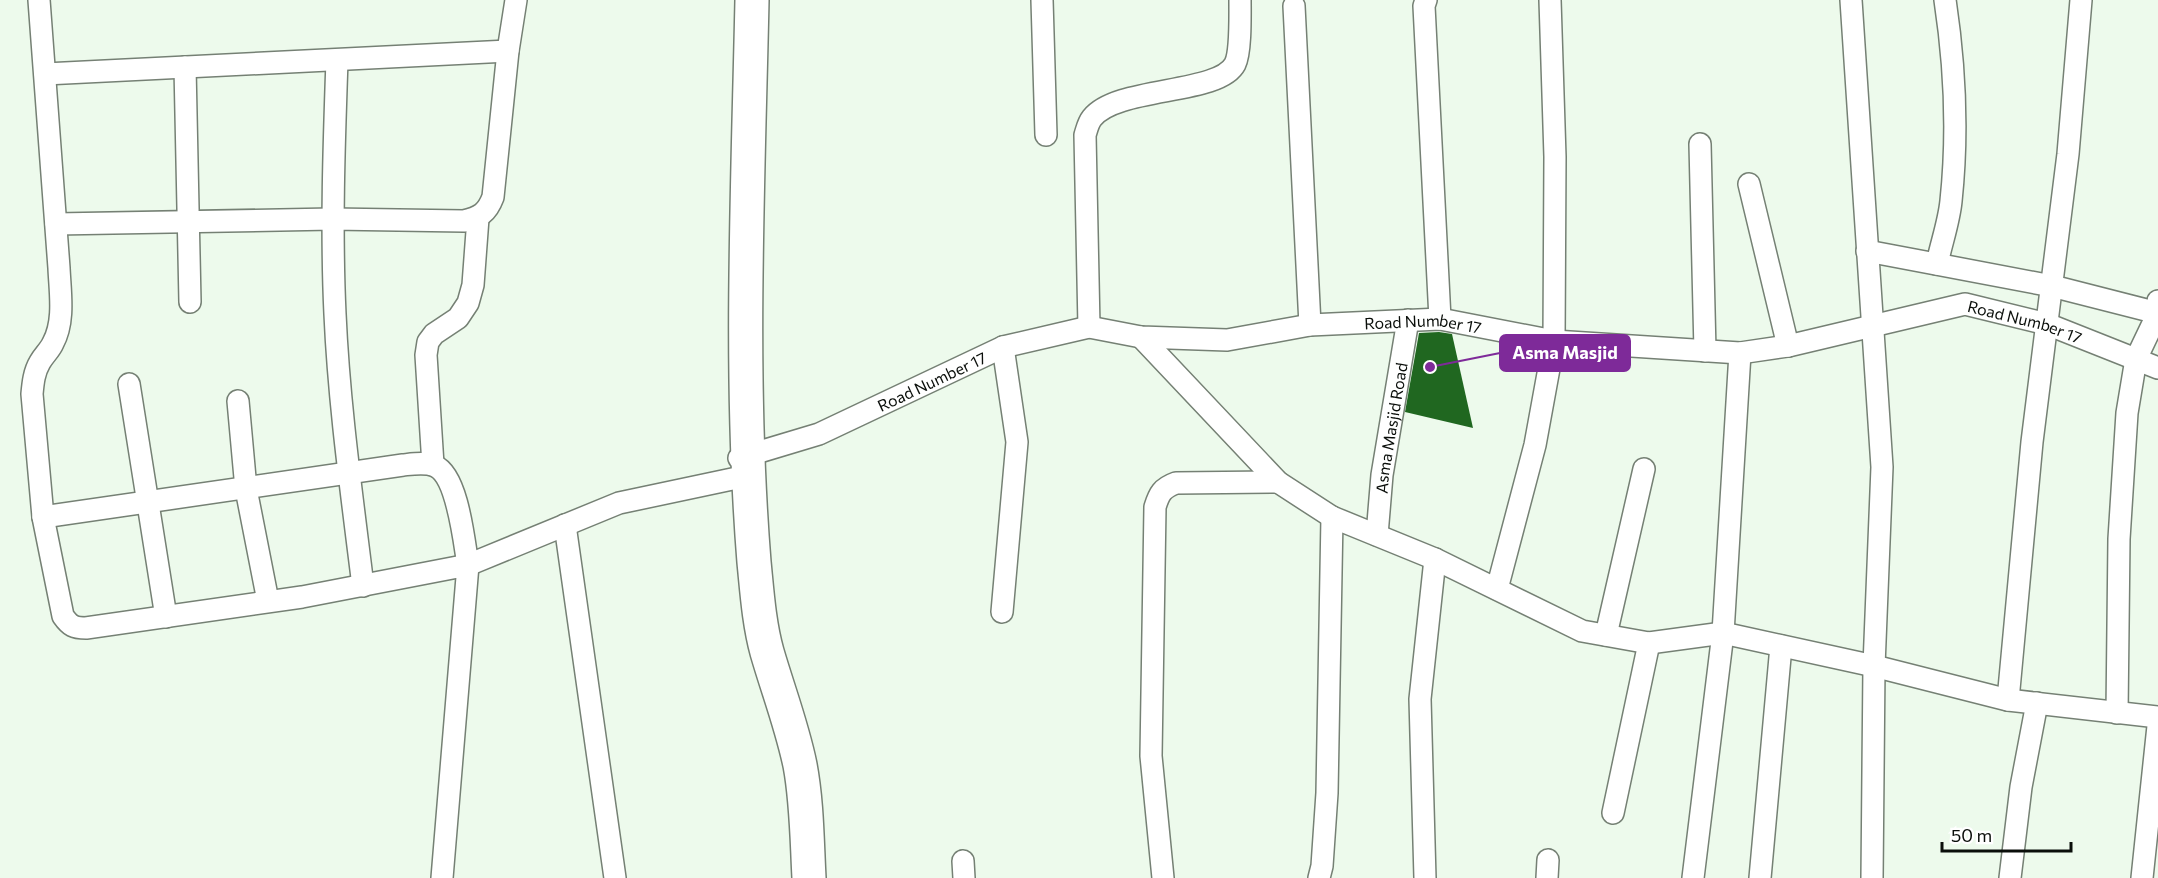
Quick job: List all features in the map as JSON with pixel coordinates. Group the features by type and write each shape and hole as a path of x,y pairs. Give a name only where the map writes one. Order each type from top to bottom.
{"highway":[{"path":"740,0 734,391 740,464 760,614 766,650 790,725 800,766 809,878"},
{"path":"752,0 747,263 740,464 741,579 746,619 754,654 784,757 794,839 796,878"}],"street":[{"path":"39,0 60,298 59,328 33,377 32,394 43,517 403,465 433,465 442,470 452,485 468,565 442,878"},
{"path":"56,224 332,219 464,221 478,218 489,209 493,197 508,51 516,0"},
{"path":"1042,0 1046,135"},
{"path":"1089,327 1085,135 1088,123 1092,117 1114,103 1214,79 1231,70 1236,61 1240,0"},
{"path":"1426,0 1424,6 1440,319"},
{"path":"1497,589 1535,445 1554,340 1555,157 1550,0"},
{"path":"1851,0 1882,467 1874,666 1872,878"},
{"path":"1937,264 1951,203 1955,122 1952,44 1945,0"},
{"path":"2008,700 2032,442 2068,154 2081,0"},
{"path":"1294,6 1310,325"},
{"path":"45,74 508,51"},
{"path":"337,60 332,219 335,316 349,474 363,586"},
{"path":"185,67 190,302"},
{"path":"1700,144 1705,351"},
{"path":"1749,184 1788,346"},
{"path":"433,465 426,356 428,342 434,333 458,318 468,303 473,285 478,218"},
{"path":"1867,251 2052,286 2158,313"},
{"path":"2117,713 2119,539 2127,413 2136,359 2158,313 2158,301"},
{"name":"Road Number 17","path":"43,517 60,606 68,623 74,628 166,617 363,586 468,565 619,503 740,464 819,434 1003,347 1089,327 1141,338 1227,340 1310,325 1440,319 1554,340 1740,353 1788,346 1965,304 2047,324 2158,368"},
{"name":"Asma Masjid Road","path":"1377,535 1382,475 1408,320"},
{"path":"1141,338 1278,482 1332,517 1435,559 1582,631 1649,643 1724,633 1874,666 2008,700 2158,717"},
{"path":"1002,612 1017,442 1003,347"},
{"path":"1693,878 1724,633 1740,353"},
{"path":"129,384 166,617"},
{"path":"238,401 246,489 268,601"},
{"path":"1606,635 1644,469"},
{"path":"1163,878 1151,756 1155,507 1165,487 1176,483 1278,482"},
{"path":"1319,878 1322,866 1327,793 1332,517"},
{"path":"565,525 615,878"},
{"path":"1425,878 1420,699 1435,559"},
{"path":"1613,813 1649,643"},
{"path":"1760,878 1781,646"},
{"path":"2010,878 2021,787 2037,703"},
{"path":"2142,878 2158,726"}],"building":[{"path":"1419,333 1452,334 1473,428 1405,412"}],"place":[{"name":"Asma Masjid","path":"1430,367"}]}
